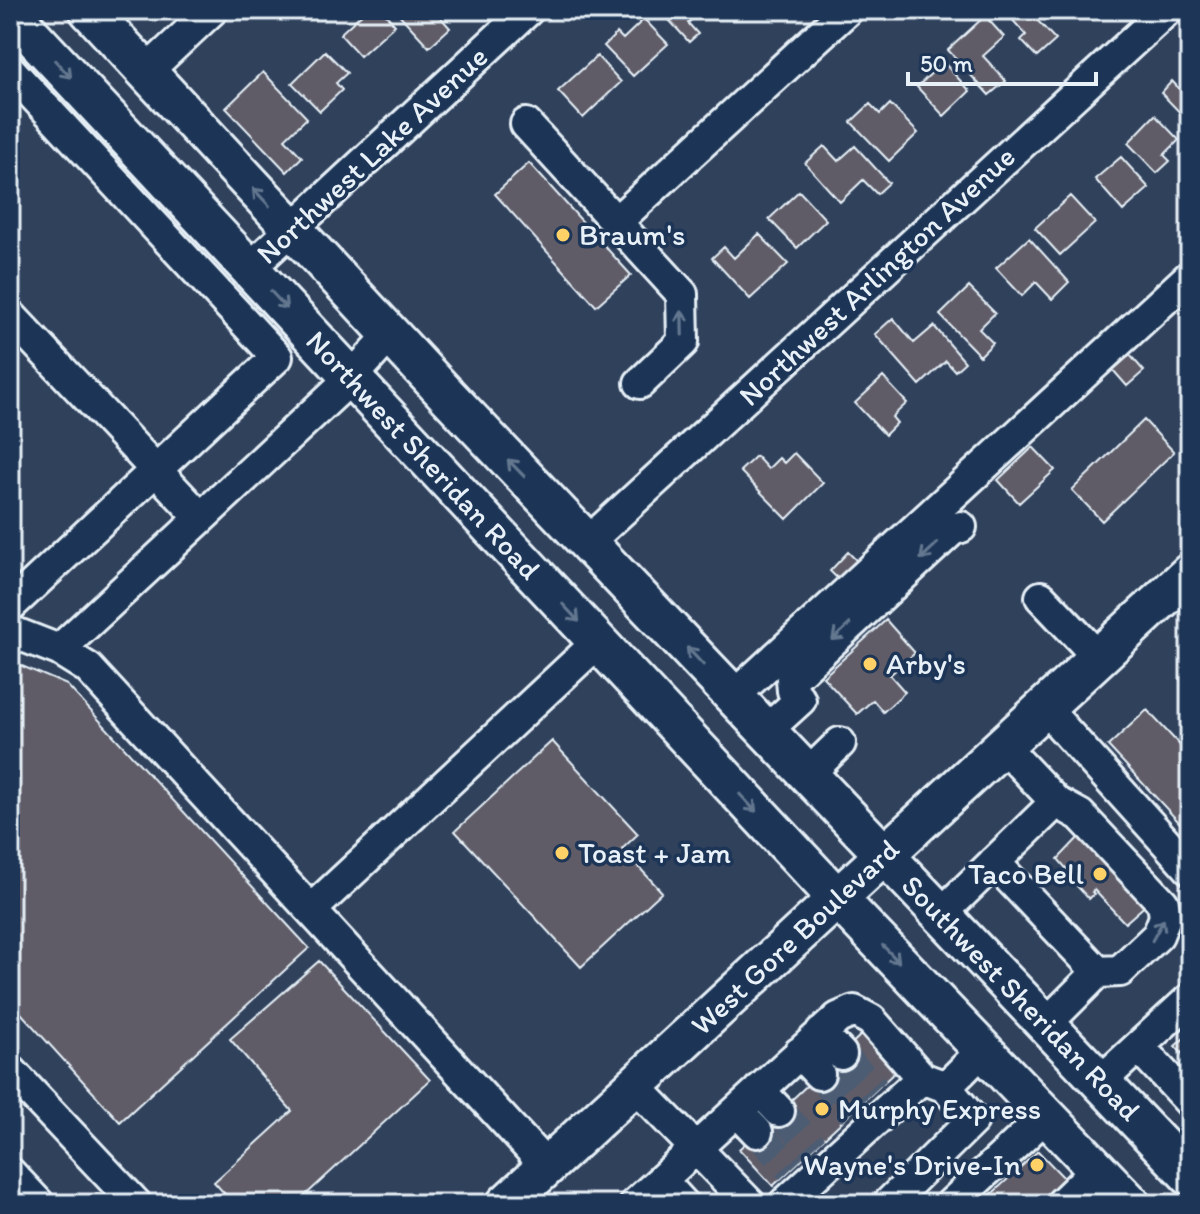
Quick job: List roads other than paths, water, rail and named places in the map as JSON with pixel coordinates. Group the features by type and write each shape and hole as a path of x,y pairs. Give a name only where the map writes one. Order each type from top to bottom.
{"main road":[{"name":"Northwest Sheridan Road","path":"89,10 291,230 884,854"},
{"name":"Northwest Sheridan Road","path":"10,12 837,898"},
{"name":"West Gore Boulevard","path":"508,1203 1190,573"},
{"name":"Southwest Sheridan Road","path":"884,854 1189,1172"},
{"path":"837,898 1131,1204"}],"street":[{"path":"146,72 212,10"},
{"name":"Northwest Lake Avenue","path":"250,268 528,10"},
{"path":"616,222 847,10"},
{"name":"Northwest Arlington Avenue","path":"588,542 1167,10"},
{"path":"10,70 277,357 10,606"},
{"path":"526,124 682,294 683,342 640,383"},
{"path":"734,696 1190,276"},
{"path":"10,315 201,518"},
{"path":"59,650 351,378 390,335"},
{"path":"767,730 800,700 793,691 792,679 952,530 961,527"},
{"path":"1041,597 1098,657"},
{"path":"10,631 59,650 88,668 546,1166"},
{"path":"311,910 598,642"},
{"path":"1044,707 1190,869"},
{"path":"808,774 840,743"},
{"path":"1003,746 1056,802 1080,815 1163,903 1165,917 1158,935 1120,971 1098,972 1046,1024"},
{"path":"941,914 1056,802"},
{"path":"994,862 1098,972"},
{"path":"1101,1081 1177,1019 1190,999"},
{"path":"635,1204 696,1148 747,1122 820,1054 838,1018 854,1011 871,1020 973,1120 888,1204"},
{"path":"1139,1047 1190,1102"},
{"path":"794,1186 822,1155 883,1099 934,1082 983,1050"},
{"path":"10,1070 136,1204"},
{"path":"634,1085 750,1204"},
{"path":"951,1204 1046,1116"},
{"path":"1061,1204 1097,1169"},
{"path":"10,1173 39,1204"},
{"path":"661,1180 683,1204"}],"tunnel":[{"path":"841,1054 875,1091"},
{"path":"819,1074 853,1112"},
{"path":"779,1111 814,1148"},
{"path":"757,1132 791,1169"}],"place":[{"name":"Braum's","path":"563,235"},
{"name":"Arby's","path":"870,664"},
{"name":"Toast + Jam","path":"562,853"},
{"name":"Taco Bell","path":"1100,874"},
{"name":"Murphy Express","path":"822,1109"},
{"name":"Wayne's Drive-In","path":"1037,1165"}]}
